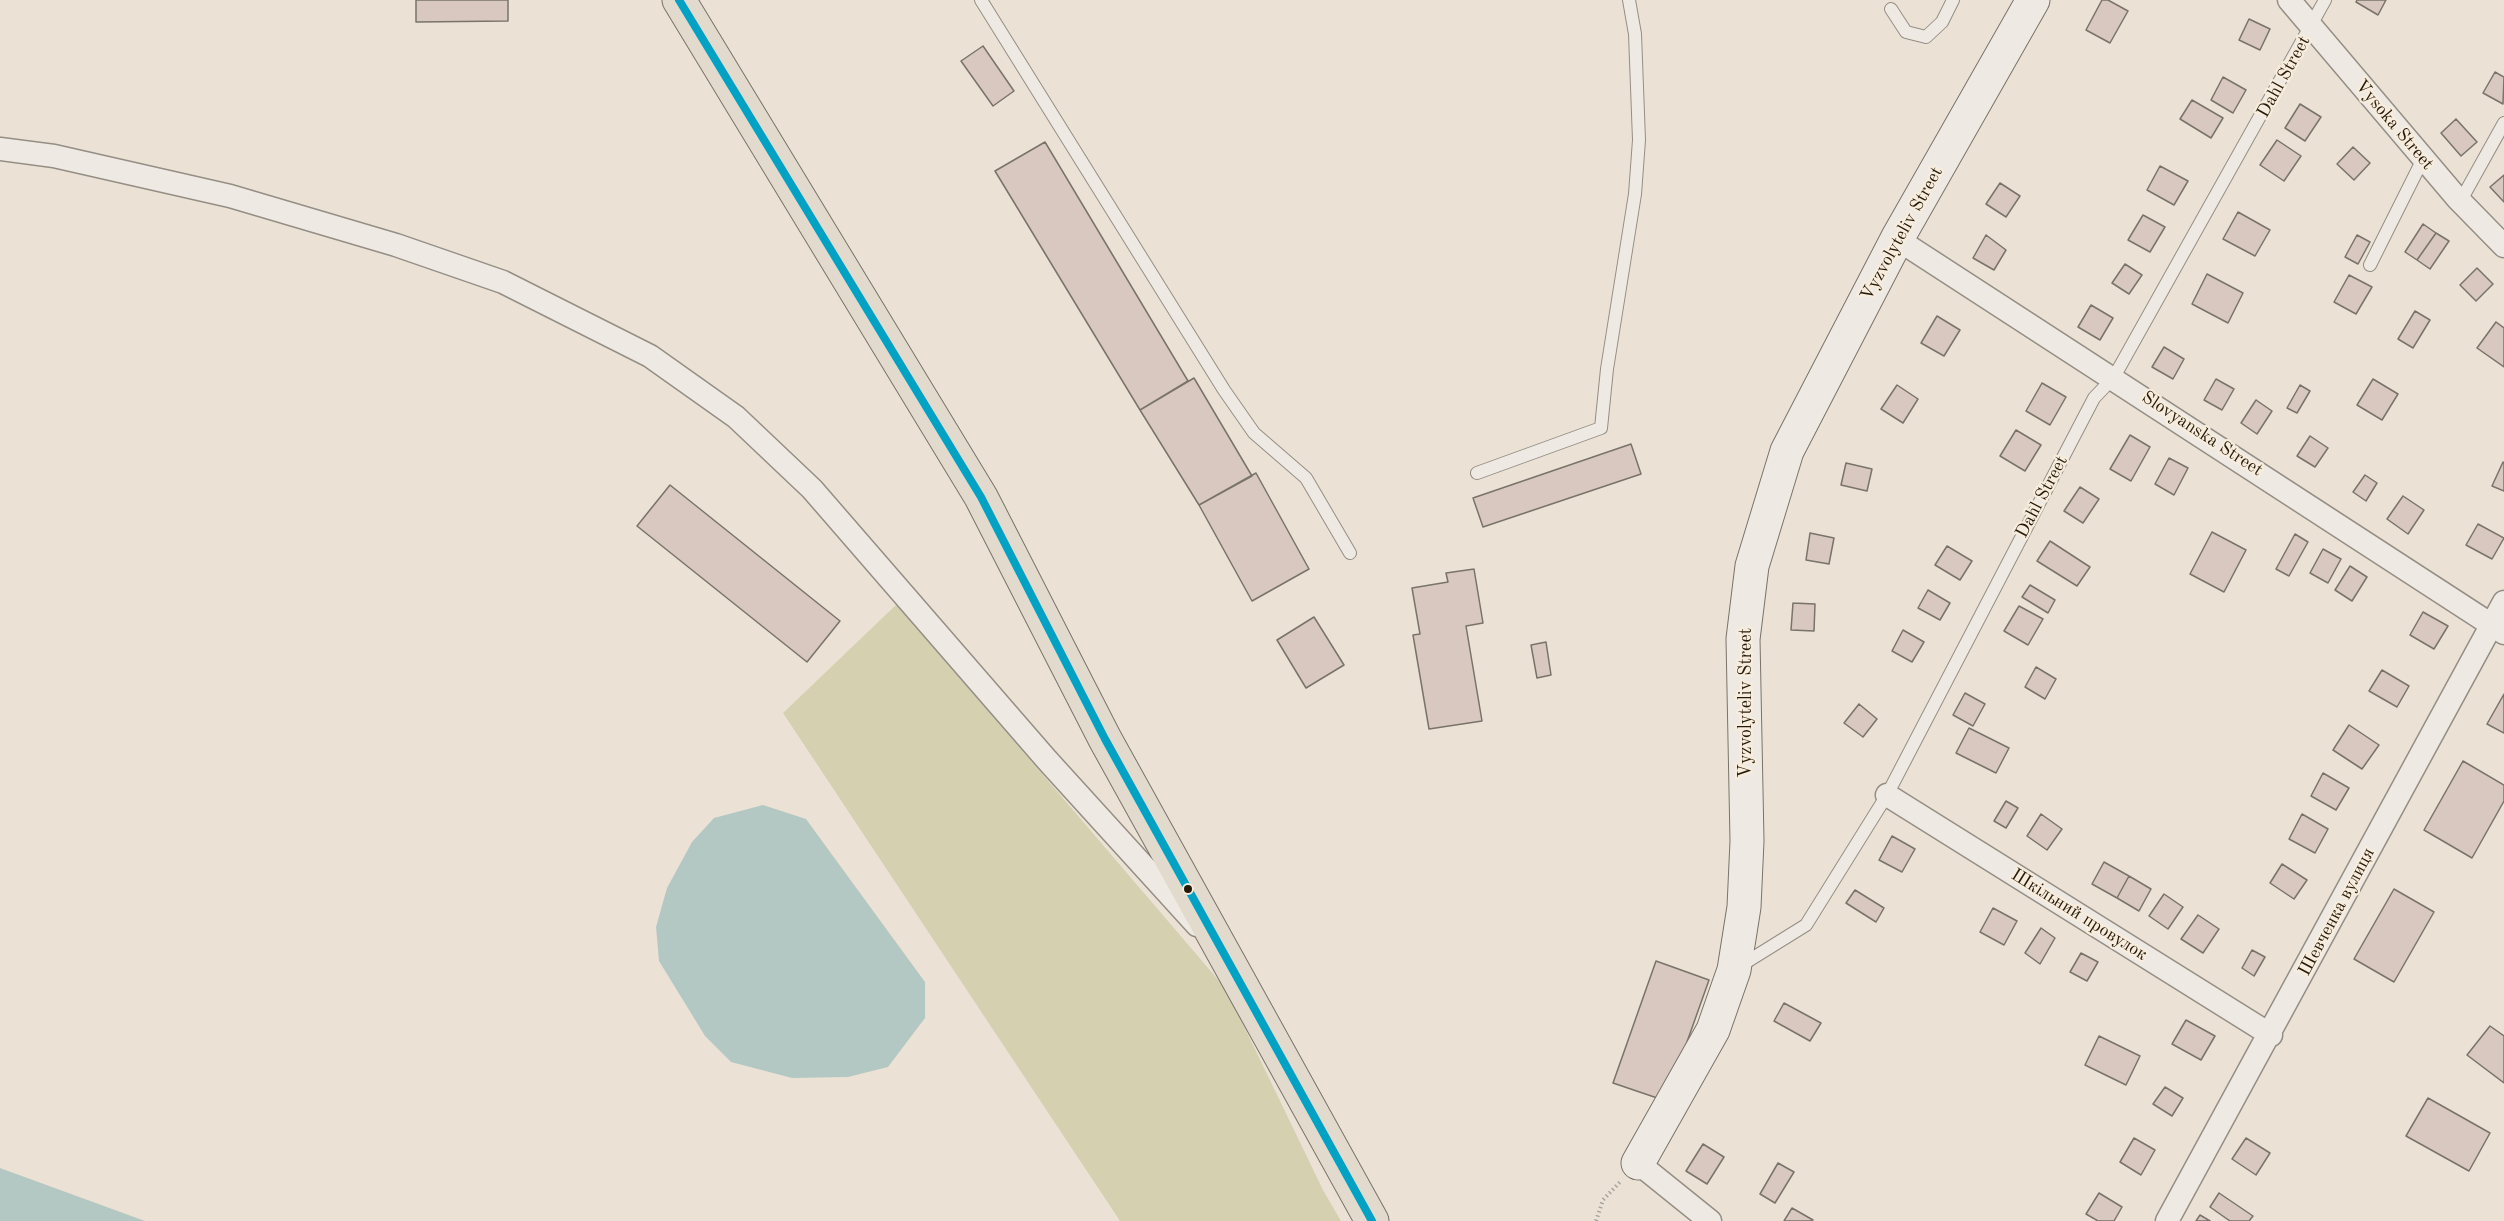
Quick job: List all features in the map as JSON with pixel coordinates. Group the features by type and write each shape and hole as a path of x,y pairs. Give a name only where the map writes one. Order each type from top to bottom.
{"main road":[{"path":"679,0 981,497 1105,739 1372,1221"}],"street":[{"name":"Vyzvolyteliv Street","path":"1638,1163 1713,1030 1734,970 1744,907 1747,841 1743,639 1752,566 1787,451 1897,239 2033,0"},
{"name":"Vysoka Street","path":"2289,0 2460,202 2504,246"},
{"path":"0,149 54,156 230,196 396,245 502,282 650,356 736,417 812,489 1047,760 1221,951"},
{"name":"Slovyanska Street","path":"1897,239 2114,377 2498,629"},
{"name":"Шевченка вулиця","path":"2167,1221 2498,629 2504,602"},
{"name":"Шкільний провулок","path":"1887,795 2271,1035"},
{"path":"1638,1163 1710,1221"}],"lane":[{"path":"981,0 1224,390 1254,433 1306,478 1350,553"},
{"path":"1477,473 1601,428 1607,369 1636,183 1639,140 1635,34 1629,0"},
{"path":"1891,9 1906,32 1926,37 1942,22 1953,0"},
{"name":"Dahl Street","path":"1734,970 1806,925 1887,795 2094,398 2114,377 2325,0"},
{"path":"2460,202 2504,123"},
{"path":"2370,265 2423,159"}],"path":[{"path":"1596,1221 1603,1200 1638,1163"}],"shaded area":[{"path":"897,604 1226,989 1323,1190 1341,1221 1120,1221 783,713"},
{"path":"763,805 806,819 925,982 925,1018 888,1067 848,1077 792,1078 731,1062 705,1036 659,961 656,927 667,888 692,842 714,818"},
{"path":"0,1168 145,1221 0,1221"}],"building":[{"path":"416,0 508,0 508,21 416,22"},
{"path":"2102,0 2108,0 2128,11 2110,43 2086,30"},
{"path":"2357,0 2386,0 2378,15 2356,2"},
{"path":"2249,19 2270,29 2260,50 2239,40"},
{"path":"983,46 1014,91 993,106 961,61"},
{"path":"2495,72 2504,77 2503,104 2483,93"},
{"path":"2223,77 2246,90 2233,113 2211,100"},
{"path":"2192,100 2223,118 2211,138 2180,119"},
{"path":"2300,104 2321,117 2305,141 2285,128"},
{"path":"2456,119 2477,142 2461,156 2441,133"},
{"path":"2277,140 2301,156 2284,181 2260,165"},
{"path":"1045,142 1188,381 1140,410 995,171"},
{"path":"2353,147 2370,163 2354,180 2337,164"},
{"path":"2160,166 2188,181 2174,205 2147,190"},
{"path":"2504,175 2504,202 2490,187"},
{"path":"2000,183 2020,196 2006,217 1986,204"},
{"path":"2238,212 2270,230 2255,256 2223,239"},
{"path":"2143,215 2165,227 2150,252 2128,240"},
{"path":"2423,224 2436,233 2417,260 2405,252"},
{"path":"2436,233 2449,241 2430,269 2417,260"},
{"path":"1986,235 2006,250 1994,270 1973,258"},
{"path":"2357,235 2370,242 2358,264 2345,257"},
{"path":"2125,264 2142,275 2129,294 2112,283"},
{"path":"2477,268 2493,284 2476,301 2460,285"},
{"path":"2207,274 2243,293 2228,323 2192,304"},
{"path":"2349,275 2372,287 2356,314 2334,302"},
{"path":"2091,305 2113,318 2100,340 2078,327"},
{"path":"2415,311 2430,320 2413,348 2398,339"},
{"path":"1937,316 1960,330 1944,356 1921,343"},
{"path":"2496,322 2504,328 2504,367 2477,348"},
{"path":"2164,347 2184,359 2173,379 2152,367"},
{"path":"1194,378 1252,476 1199,505 1140,410"},
{"path":"2216,379 2234,389 2222,410 2204,400"},
{"path":"2373,379 2398,394 2382,420 2357,405"},
{"path":"2042,383 2066,397 2050,425 2026,411"},
{"path":"1897,385 1918,399 1903,423 1881,409"},
{"path":"2300,385 2310,391 2297,413 2287,408"},
{"path":"2256,400 2272,411 2257,434 2241,423"},
{"path":"2016,430 2041,445 2025,471 2000,456"},
{"path":"2130,435 2150,447 2131,481 2110,469"},
{"path":"2310,436 2328,448 2315,467 2297,456"},
{"path":"1631,444 1641,474 1483,527 1473,498"},
{"path":"2169,458 2188,468 2174,495 2155,484"},
{"path":"1846,463 1872,469 1867,491 1841,485"},
{"path":"2504,463 2504,491 2492,486"},
{"path":"1256,473 1309,569 1252,601 1199,505"},
{"path":"2365,475 2377,483 2366,501 2353,492"},
{"path":"670,485 840,621 807,662 637,526"},
{"path":"2080,487 2099,499 2083,523 2064,511"},
{"path":"2403,496 2424,510 2408,534 2387,519"},
{"path":"2478,524 2504,538 2492,559 2466,545"},
{"path":"2212,532 2246,550 2224,592 2190,574"},
{"path":"1810,533 1834,538 1829,564 1806,560"},
{"path":"2295,534 2308,542 2289,576 2276,569"},
{"path":"2050,541 2090,567 2077,586 2037,561"},
{"path":"1947,546 1972,561 1960,580 1935,565"},
{"path":"2323,549 2341,559 2328,583 2310,573"},
{"path":"2350,566 2367,577 2352,601 2335,590"},
{"path":"1474,569 1483,623 1466,626 1482,721 1429,729 1413,635 1420,634 1412,588 1448,582 1446,573"},
{"path":"2030,585 2055,600 2048,613 2022,597"},
{"path":"1928,590 1950,603 1940,620 1918,608"},
{"path":"1793,603 1815,604 1814,631 1791,630"},
{"path":"2019,606 2043,619 2028,645 2004,631"},
{"path":"2423,612 2448,626 2434,649 2410,635"},
{"path":"1314,617 1344,665 1306,688 1277,640"},
{"path":"1903,630 1924,642 1912,662 1892,651"},
{"path":"1546,642 1551,675 1537,678 1531,645"},
{"path":"2036,667 2056,679 2045,699 2025,687"},
{"path":"2382,670 2409,686 2397,707 2369,691"},
{"path":"1965,693 1985,704 1973,726 1953,715"},
{"path":"2504,694 2504,733 2487,724"},
{"path":"1859,704 1877,719 1863,737 1844,723"},
{"path":"2349,725 2379,745 2362,769 2333,750"},
{"path":"1969,728 2009,748 1996,773 1956,753"},
{"path":"2463,761 2504,785 2504,801 2472,858 2424,830"},
{"path":"2323,773 2349,788 2336,810 2311,796"},
{"path":"2006,801 2018,808 2006,828 1994,821"},
{"path":"2041,814 2062,829 2047,850 2027,836"},
{"path":"2302,814 2328,829 2315,853 2289,839"},
{"path":"1892,836 1915,849 1902,872 1879,860"},
{"path":"2104,862 2129,876 2117,898 2092,884"},
{"path":"2282,864 2307,880 2294,899 2270,883"},
{"path":"2129,876 2151,889 2139,911 2117,898"},
{"path":"2394,889 2434,912 2394,982 2354,959"},
{"path":"1855,890 1884,908 1876,922 1846,903"},
{"path":"2164,894 2183,907 2168,929 2149,916"},
{"path":"1993,908 2017,921 2004,945 1980,932"},
{"path":"2198,915 2219,929 2203,953 2181,939"},
{"path":"2041,928 2055,938 2040,964 2025,953"},
{"path":"2252,950 2265,957 2254,976 2242,968"},
{"path":"2081,953 2098,962 2087,981 2070,972"},
{"path":"1656,961 1709,980 1666,1101 1613,1083"},
{"path":"1784,1003 1821,1023 1810,1041 1774,1021"},
{"path":"2186,1020 2215,1036 2201,1060 2172,1044"},
{"path":"2490,1026 2504,1036 2504,1083 2467,1055"},
{"path":"2099,1036 2140,1056 2126,1085 2085,1065"},
{"path":"2165,1087 2183,1098 2172,1116 2153,1104"},
{"path":"2428,1098 2490,1133 2469,1171 2406,1136"},
{"path":"2134,1138 2155,1150 2141,1175 2120,1162"},
{"path":"2246,1138 2270,1153 2256,1175 2232,1159"},
{"path":"1703,1144 1724,1157 1707,1184 1686,1171"},
{"path":"1778,1163 1794,1172 1775,1203 1760,1194"},
{"path":"2099,1193 2122,1207 2114,1221 2098,1221 2086,1214"},
{"path":"2219,1193 2253,1216 2249,1221 2230,1221 2210,1207"},
{"path":"1792,1208 1813,1220 1784,1221"},
{"path":"2200,1215 2210,1221 2196,1221"}],"transit line":[{"path":"679,0 981,497 1105,739 1372,1221"}]}
